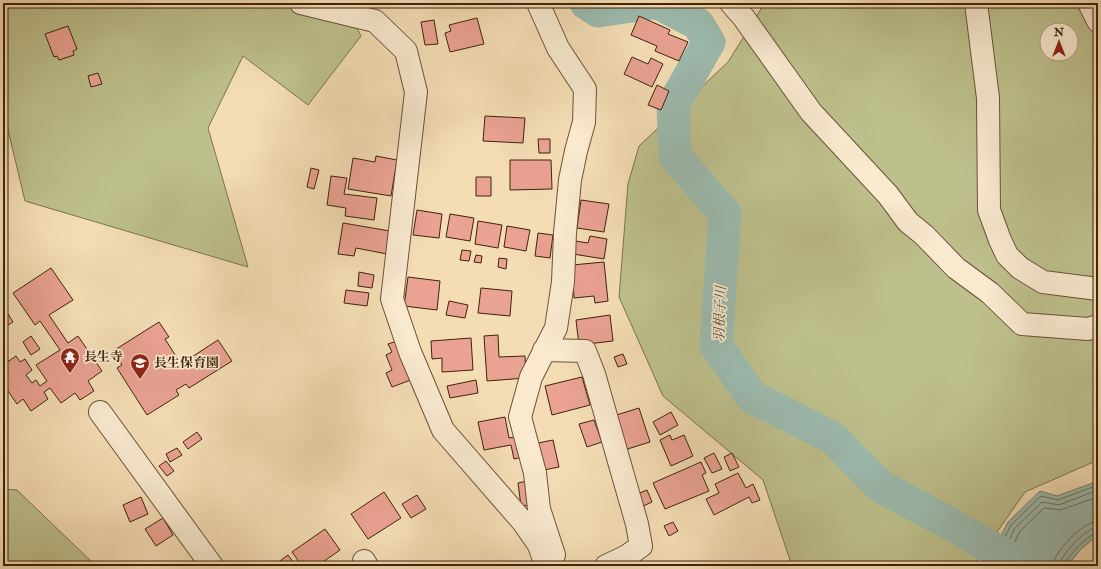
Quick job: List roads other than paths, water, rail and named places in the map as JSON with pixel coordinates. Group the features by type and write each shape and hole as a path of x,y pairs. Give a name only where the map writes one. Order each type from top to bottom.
{"street":[{"path":"301,3 375,21 406,51 416,92 392,299 410,352 443,430 523,522 540,545 546,566"},
{"path":"538,3 558,48 585,89 584,122 570,180 565,232 563,282 556,328 531,377 520,417 535,474 540,509 556,566"},
{"path":"731,3 744,18 811,112 888,195 908,222 924,235 956,268 990,293 1022,324 1088,329 1098,326"},
{"path":"976,3 988,98 989,210 1000,240 1007,255 1020,268 1044,282 1098,288"},
{"path":"1089,3 1098,21"},
{"path":"544,350 585,351 594,374 637,524 641,546 627,556 606,566"},
{"path":"100,412 212,566"}],"water":[{"path":"1098,481 1098,535 1081,549 1067,566 986,566 1008,522 1040,491 1057,496"}],"waterway":[{"name":"羽根子川","path":"586,3 598,11 652,3"},
{"name":"羽根子川","path":"658,3 698,24 709,42 673,105 675,156 725,214 716,345 752,397 833,438 880,486 958,528 1023,566"}],"place":[{"name":"長生寺","path":"70,374"},
{"name":"長生保育園","path":"140,380"}]}
